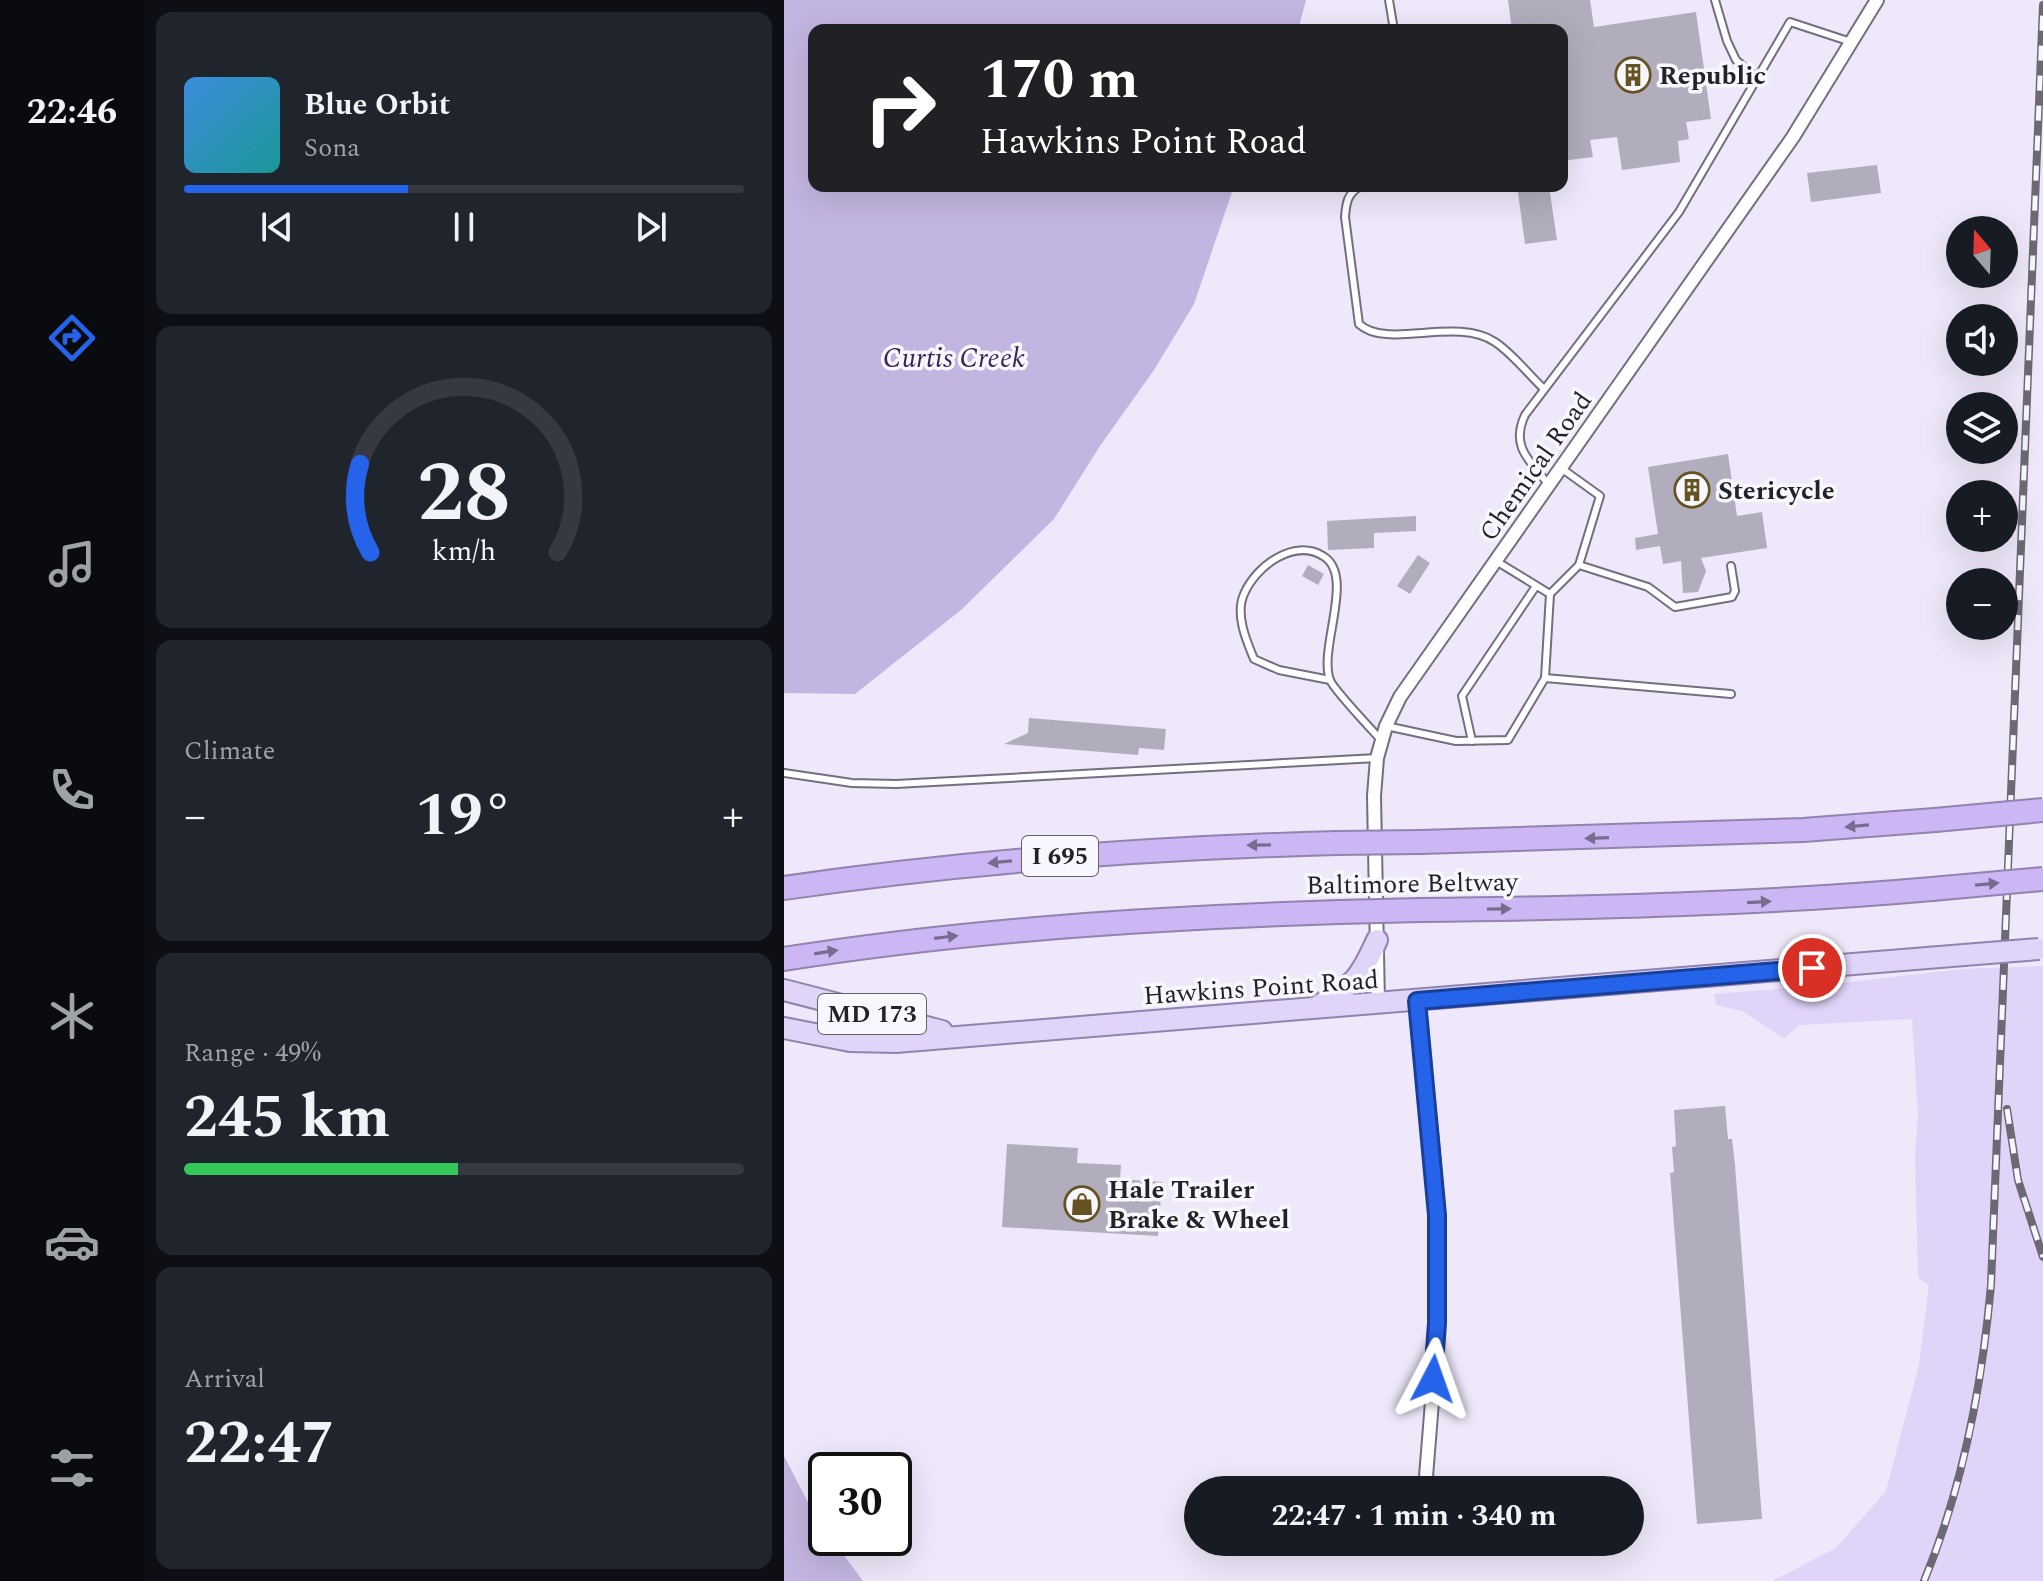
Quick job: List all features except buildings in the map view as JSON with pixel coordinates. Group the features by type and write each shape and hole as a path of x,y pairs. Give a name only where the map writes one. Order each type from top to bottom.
{"highway":[{"name":"Baltimore Beltway","path":"784,888 942,867 1085,854 1337,843 1725,834 2043,810"},
{"name":"Baltimore Beltway","path":"784,959 869,946 1091,924 1339,912 1812,900 2043,879"}],"main road":[{"path":"1314,1009 1353,984 1377,940"},
{"name":"Hawkins Point Road","path":"962,1035 2041,949"},
{"name":"MD 173","path":"784,990 900,1022 962,1035"},
{"name":"MD 173","path":"784,1028 850,1041 896,1042 962,1035"}],"street":[{"name":"Chemical Road","path":"1378,1004 1374,796 1377,758 1386,726 1400,697 1793,137 1877,0"},
{"path":"1417,1001 1436,1184 1438,1247 1437,1323 1426,1476"}],"lane":[{"path":"1389,0 1393,24"},
{"path":"1715,0 1736,60 1757,78"},
{"path":"1549,485 1525,455 1519,441 1519,429 1525,415 1679,212 1790,22 1852,42"},
{"path":"1353,192 1346,201 1345,217 1359,324 1367,332 1379,335 1422,331 1469,332 1495,342 1544,389"},
{"path":"1386,726 1456,741 1508,740 1545,678 1550,594 1579,565 1600,496 1561,468"},
{"path":"1330,680 1329,648 1337,588 1335,569 1325,557 1307,549 1286,554 1264,565 1243,595 1242,630 1254,659 1279,670 1330,680 1382,741"},
{"path":"1496,561 1550,594"},
{"path":"1579,565 1648,587 1675,607 1732,597 1735,591 1731,566"},
{"path":"1472,741 1462,696 1536,586"},
{"path":"1545,678 1731,694"},
{"path":"784,773 852,783 896,784 1377,758"}],"shaded area":[{"path":"2043,966 2043,1581 1772,1581 1836,1548 1886,1491 1919,1365 1929,1286 1918,1278 1915,1155 1918,1116 1912,1019 1800,1025 1784,1038 1742,1011 1716,1005 1714,994 1962,969"}],"water":[{"name":"Curtis Creek","path":"784,0 1306,0 1300,24 808,24 808,192 1232,192 1194,304 1154,370 1100,446 1054,519 961,610 855,694 784,693"},
{"path":"784,1456 808,1502 808,1556 844,1556 863,1581 784,1581"}],"railway":[{"path":"1924,1581 1950,1509 1969,1436 1991,1285 2043,5"},
{"path":"2007,1109 2018,1180 2043,1257"}],"place":[{"name":"Republic","path":"1633,75"},
{"name":"Stericycle","path":"1692,490"},
{"name":"Hale Trailer Brake & Wheel","path":"1082,1204"}],"route":[{"path":"1433,1379 1437,1323 1436,1184 1417,1001 1812,968"}]}
